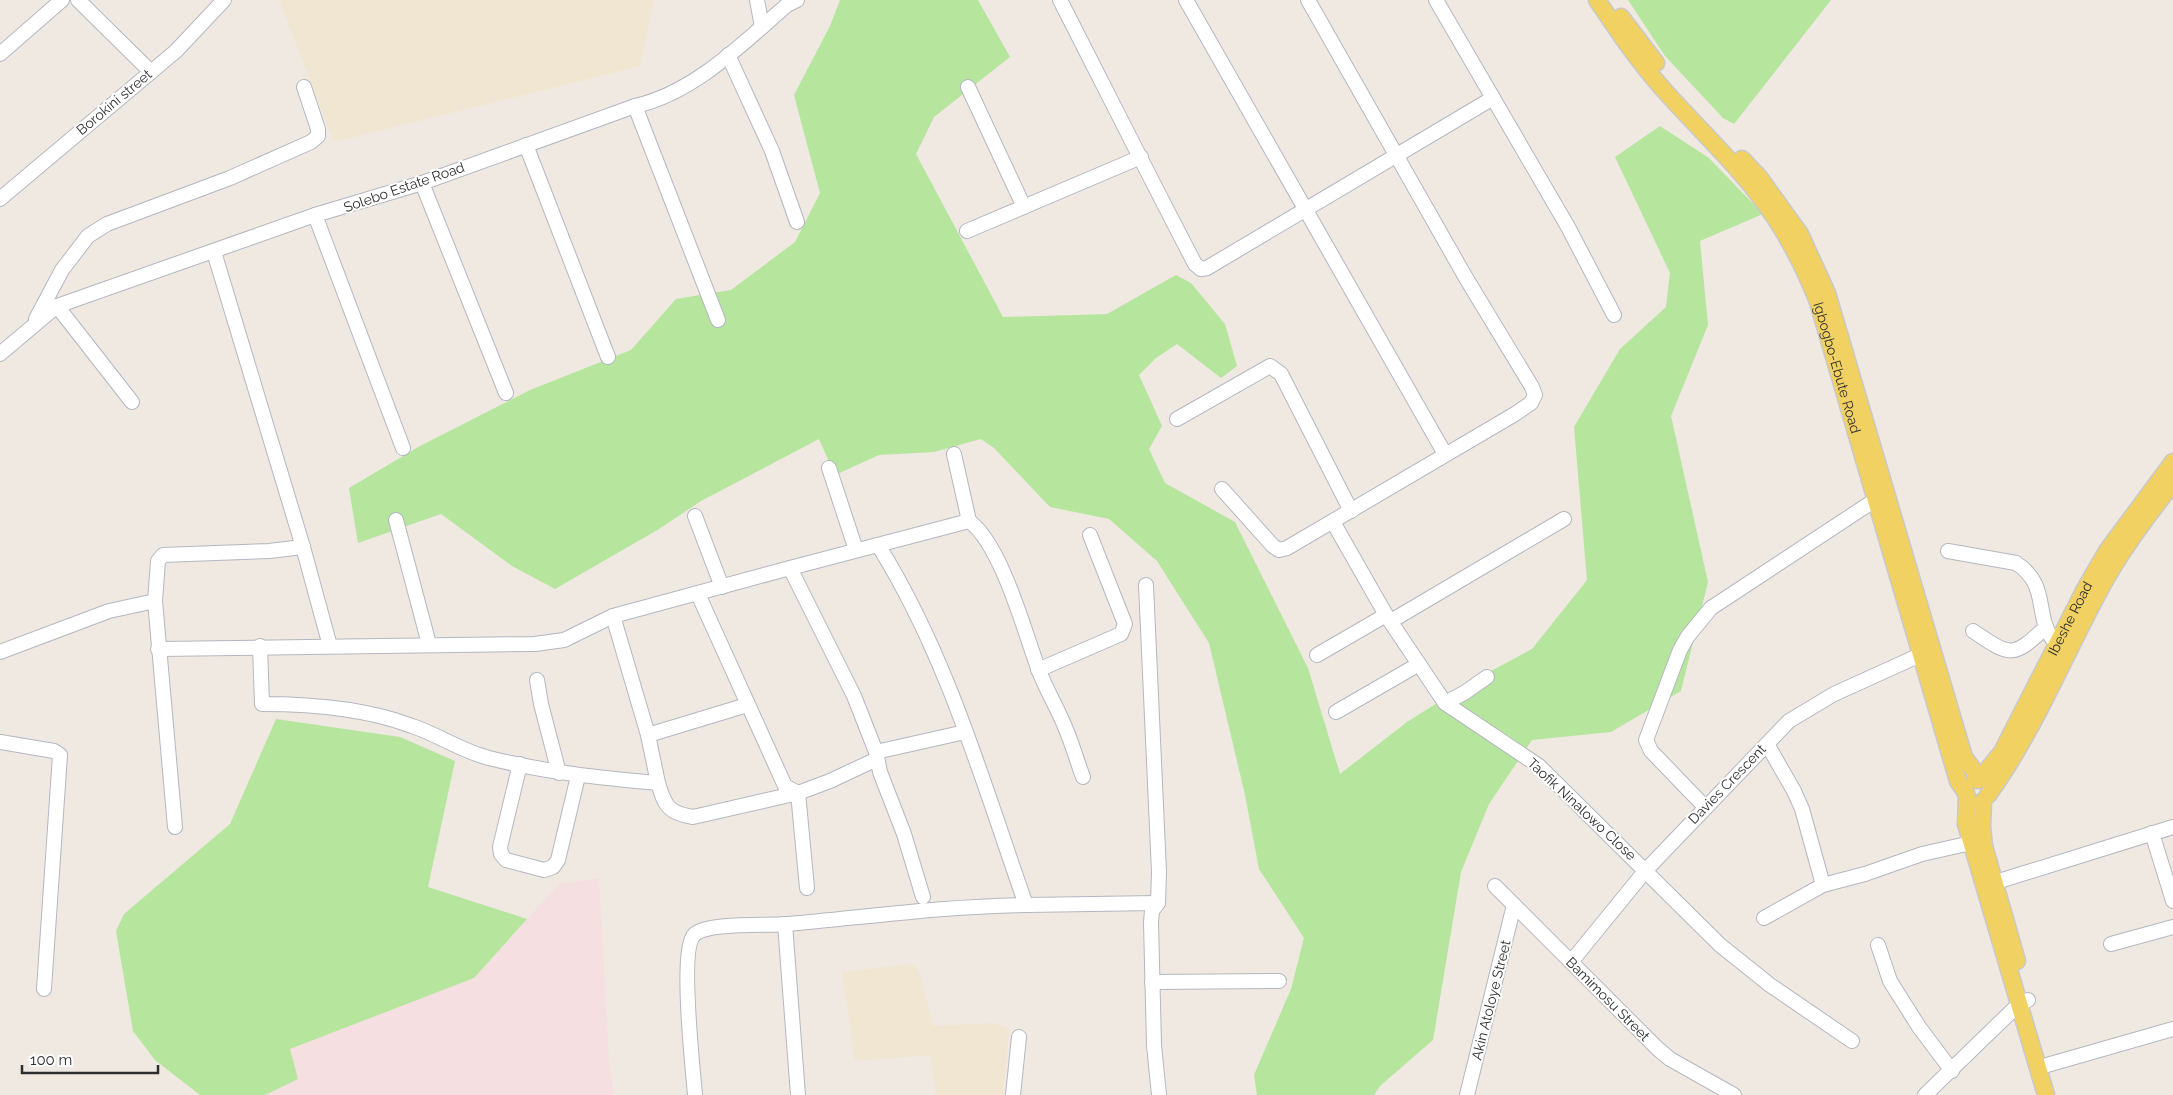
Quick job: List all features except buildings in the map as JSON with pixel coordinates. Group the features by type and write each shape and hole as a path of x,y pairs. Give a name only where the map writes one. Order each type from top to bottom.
{"main road":[{"name":"Igbogbo-Ebute Road","path":"1597,0 1626,43 1662,88 1745,178 1776,219 1794,248 1818,302 1875,500 1964,757 1975,772 1977,780"},
{"name":"Igbogbo-Ebute Road","path":"1610,0 1624,22 1674,86 1759,177 1800,234 1827,293 1884,490 1927,651 1958,781 1967,795"},
{"name":"Ibeshe Road","path":"1977,780 1993,765 2002,752 2085,589 2108,551 2173,462"},
{"name":"Ibeshe Road","path":"1986,798 2012,758 2096,595 2120,556 2173,483"},
{"path":"2046,1095 2023,1002 1996,882 1984,846 1982,828 1986,784 1977,780 1969,783 1966,824 2023,1002 2047,1064 2056,1095"},
{"path":"1967,795 1976,803 1986,798"}],"street":[{"path":"0,54 62,0"},
{"path":"78,0 151,72"},
{"name":"Borokini street","path":"0,200 176,51 224,0"},
{"path":"757,0 762,27"},
{"name":"Solebo Estate Road","path":"0,354 33,324 57,306 315,215 422,184 635,106 653,102 711,70 788,5 797,0"},
{"path":"1060,0 1195,264 1201,269 1206,268 1398,156 1493,98"},
{"path":"1186,0 1307,209 1445,454"},
{"path":"1222,489 1273,546 1280,550 1333,522 1515,414 1531,403 1535,395 1466,278 1308,0"},
{"path":"1436,0 1568,227 1614,315"},
{"path":"728,55 772,151 797,222"},
{"path":"33,324 62,270 88,236 107,224 230,178 311,142 318,136 318,129 304,86"},
{"path":"968,86 1024,207"},
{"path":"635,106 718,320"},
{"path":"526,145 608,357"},
{"path":"967,232 1141,157"},
{"path":"422,184 506,393"},
{"path":"315,215 403,448"},
{"path":"214,252 303,547 330,646"},
{"path":"57,306 132,402"},
{"path":"1177,418 1270,366 1281,374 1351,511"},
{"path":"954,454 969,522 979,529 990,544 1020,613 1038,670 1065,728 1083,777"},
{"path":"830,468 856,550"},
{"path":"1705,807 1651,751 1646,740 1680,650 1688,636 1711,608 1875,500"},
{"path":"695,516 722,587"},
{"path":"1317,655 1389,618 1564,519"},
{"path":"396,520 429,644"},
{"path":"158,649 260,646 535,644 564,640 613,616 856,550 969,522"},
{"name":"Taofik Ninalowo Close","path":"1333,522 1389,618 1445,703 1539,766 1720,945 1744,966 1852,1042"},
{"path":"1038,670 1121,634 1124,629 1124,624 1090,534"},
{"path":"878,545 902,584 928,638 1026,904"},
{"path":"175,827 158,649 155,601 158,561 163,555 269,551 303,547"},
{"path":"1948,551 2016,563 2024,569 2032,576 2038,588 2046,627 2058,644"},
{"path":"790,568 854,696 877,756 883,781 904,834 923,897"},
{"path":"1146,585 1160,872 1158,903 1152,911 1154,1045 1158,1095"},
{"path":"698,594 785,786 798,793"},
{"path":"0,652 109,611 155,601"},
{"path":"613,616 648,735 664,803 682,815 693,817 798,793 830,781 877,756 964,732"},
{"path":"1973,631 1995,646 2010,652 2026,645 2046,627"},
{"path":"260,646 262,704 341,708 411,725 437,736 460,749 489,758 578,776 658,783"},
{"name":"Davies Crescent","path":"1571,962 1646,870 1789,721 1834,694 1927,651"},
{"path":"1336,712 1419,664"},
{"path":"1445,703 1464,694 1487,677"},
{"path":"537,680 541,704 560,773"},
{"path":"648,735 747,704"},
{"path":"0,742 54,751 60,755 44,989"},
{"path":"1766,744 1794,791 1802,809 1823,885"},
{"path":"520,764 500,847 501,854 506,860 544,870 553,867 558,860 578,776"},
{"path":"798,793 807,888"},
{"path":"1996,882 2173,827"},
{"path":"2152,833 2173,901"},
{"path":"1764,918 1823,885 1865,874 1922,854 1971,843"},
{"name":"Bamimosu Street","path":"1495,886 1670,1059 1734,1095"},
{"path":"695,1095 687,975 689,944 695,934 705,930 738,925 785,924 875,915 1026,904 1051,906 1158,903"},
{"name":"Akin Atoloye Street","path":"1467,1095 1514,905"},
{"path":"785,924 798,1095"},
{"path":"2111,944 2173,927"},
{"path":"1878,945 1890,980 1919,1027 1952,1071"},
{"path":"1152,982 1279,981"},
{"path":"1925,1095 2023,1002"},
{"path":"2047,1064 2173,1028"},
{"path":"1013,1095 1019,1037"}],"shaded area":[{"path":"279,0 654,0 640,66 334,142"},
{"path":"599,878 609,1060 614,1095 265,1095 298,1079 290,1049 474,978 559,884"},
{"path":"912,964 920,974 933,1026 995,1023 1009,1029 1003,1095 936,1095 930,1055 855,1061 842,972"}],"green space":[{"path":"840,0 978,0 1010,57 934,117 916,154 1003,317 1107,314 1176,275 1191,283 1225,324 1237,366 1221,378 1177,344 1156,358 1139,375 1162,426 1149,449 1165,483 1235,522 1308,668 1340,774 1407,722 1467,684 1532,649 1587,580 1574,427 1620,349 1666,307 1670,273 1615,157 1660,126 1709,158 1763,214 1700,241 1708,325 1671,416 1708,582 1681,691 1611,732 1532,740 1489,804 1461,872 1433,1040 1380,1086 1374,1095 1257,1095 1254,1075 1291,989 1304,938 1259,869 1245,795 1209,643 1157,561 1109,519 1050,507 994,448 981,439 934,452 879,455 835,475 819,439 701,501 659,529 555,589 512,566 441,514 358,543 349,488 420,446 530,390 631,350 676,299 731,290 795,242 820,193 794,95 830,26"},
{"path":"1628,0 1831,0 1734,124 1723,118 1665,56"},
{"path":"276,719 400,737 455,761 428,887 527,919 474,978 290,1049 298,1079 265,1095 200,1095 155,1060 133,1031 116,931 124,914 230,824"}]}
